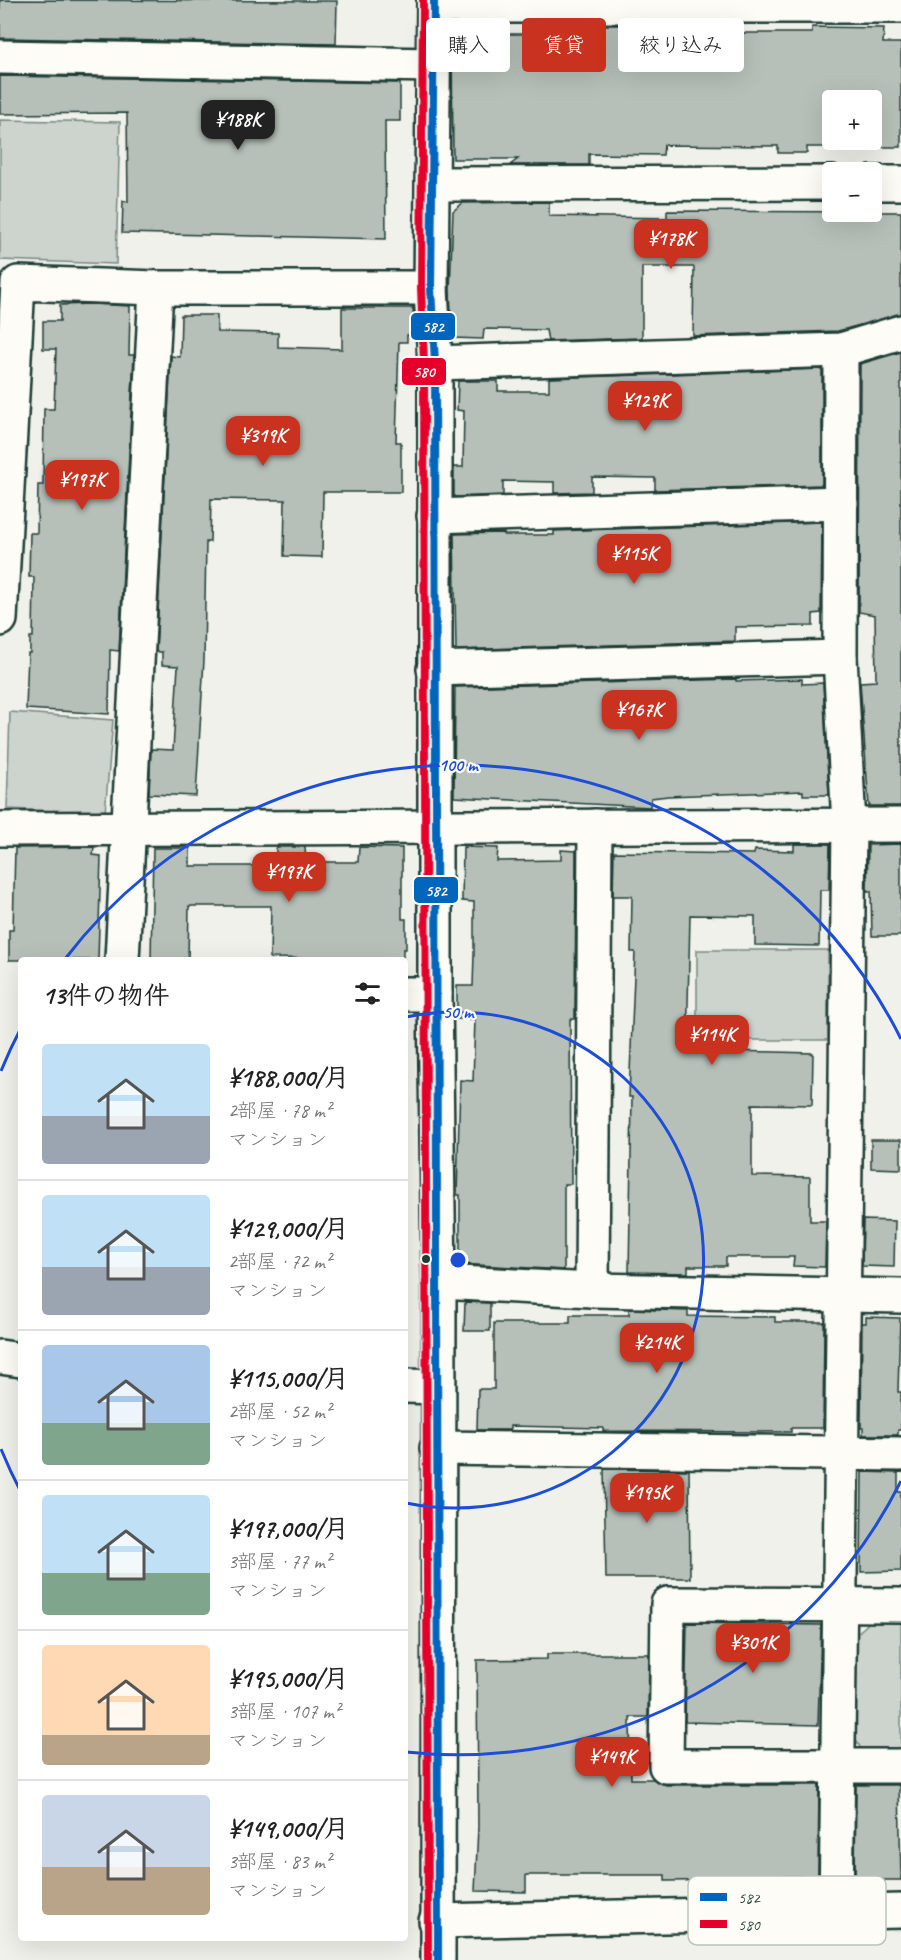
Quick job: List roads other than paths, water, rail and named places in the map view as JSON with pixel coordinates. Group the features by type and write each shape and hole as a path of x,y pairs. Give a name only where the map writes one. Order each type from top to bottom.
{"street":[{"path":"434,18 434,3 901,6"},
{"path":"0,57 426,65"},
{"path":"433,72 434,184 431,288 435,363 435,826 420,994 439,1282 436,1922 438,1960"},
{"path":"434,184 822,183"},
{"path":"882,183 901,183"},
{"path":"0,619 9,282 156,288 431,288"},
{"path":"122,957 156,288"},
{"path":"435,363 841,350 901,332"},
{"path":"836,1876 849,825 840,657 841,350"},
{"path":"434,516 841,503"},
{"path":"434,669 840,657"},
{"path":"0,829 901,825"},
{"path":"592,1290 596,826"},
{"path":"439,1282 592,1290 901,1296"},
{"path":"0,1357 18,1360"},
{"path":"408,1386 437,1387"},
{"path":"437,1448 901,1454"},
{"path":"901,1605 668,1604 666,1766 901,1766"},
{"path":"886,1912 901,1911"},
{"path":"436,1922 688,1917"}]}
